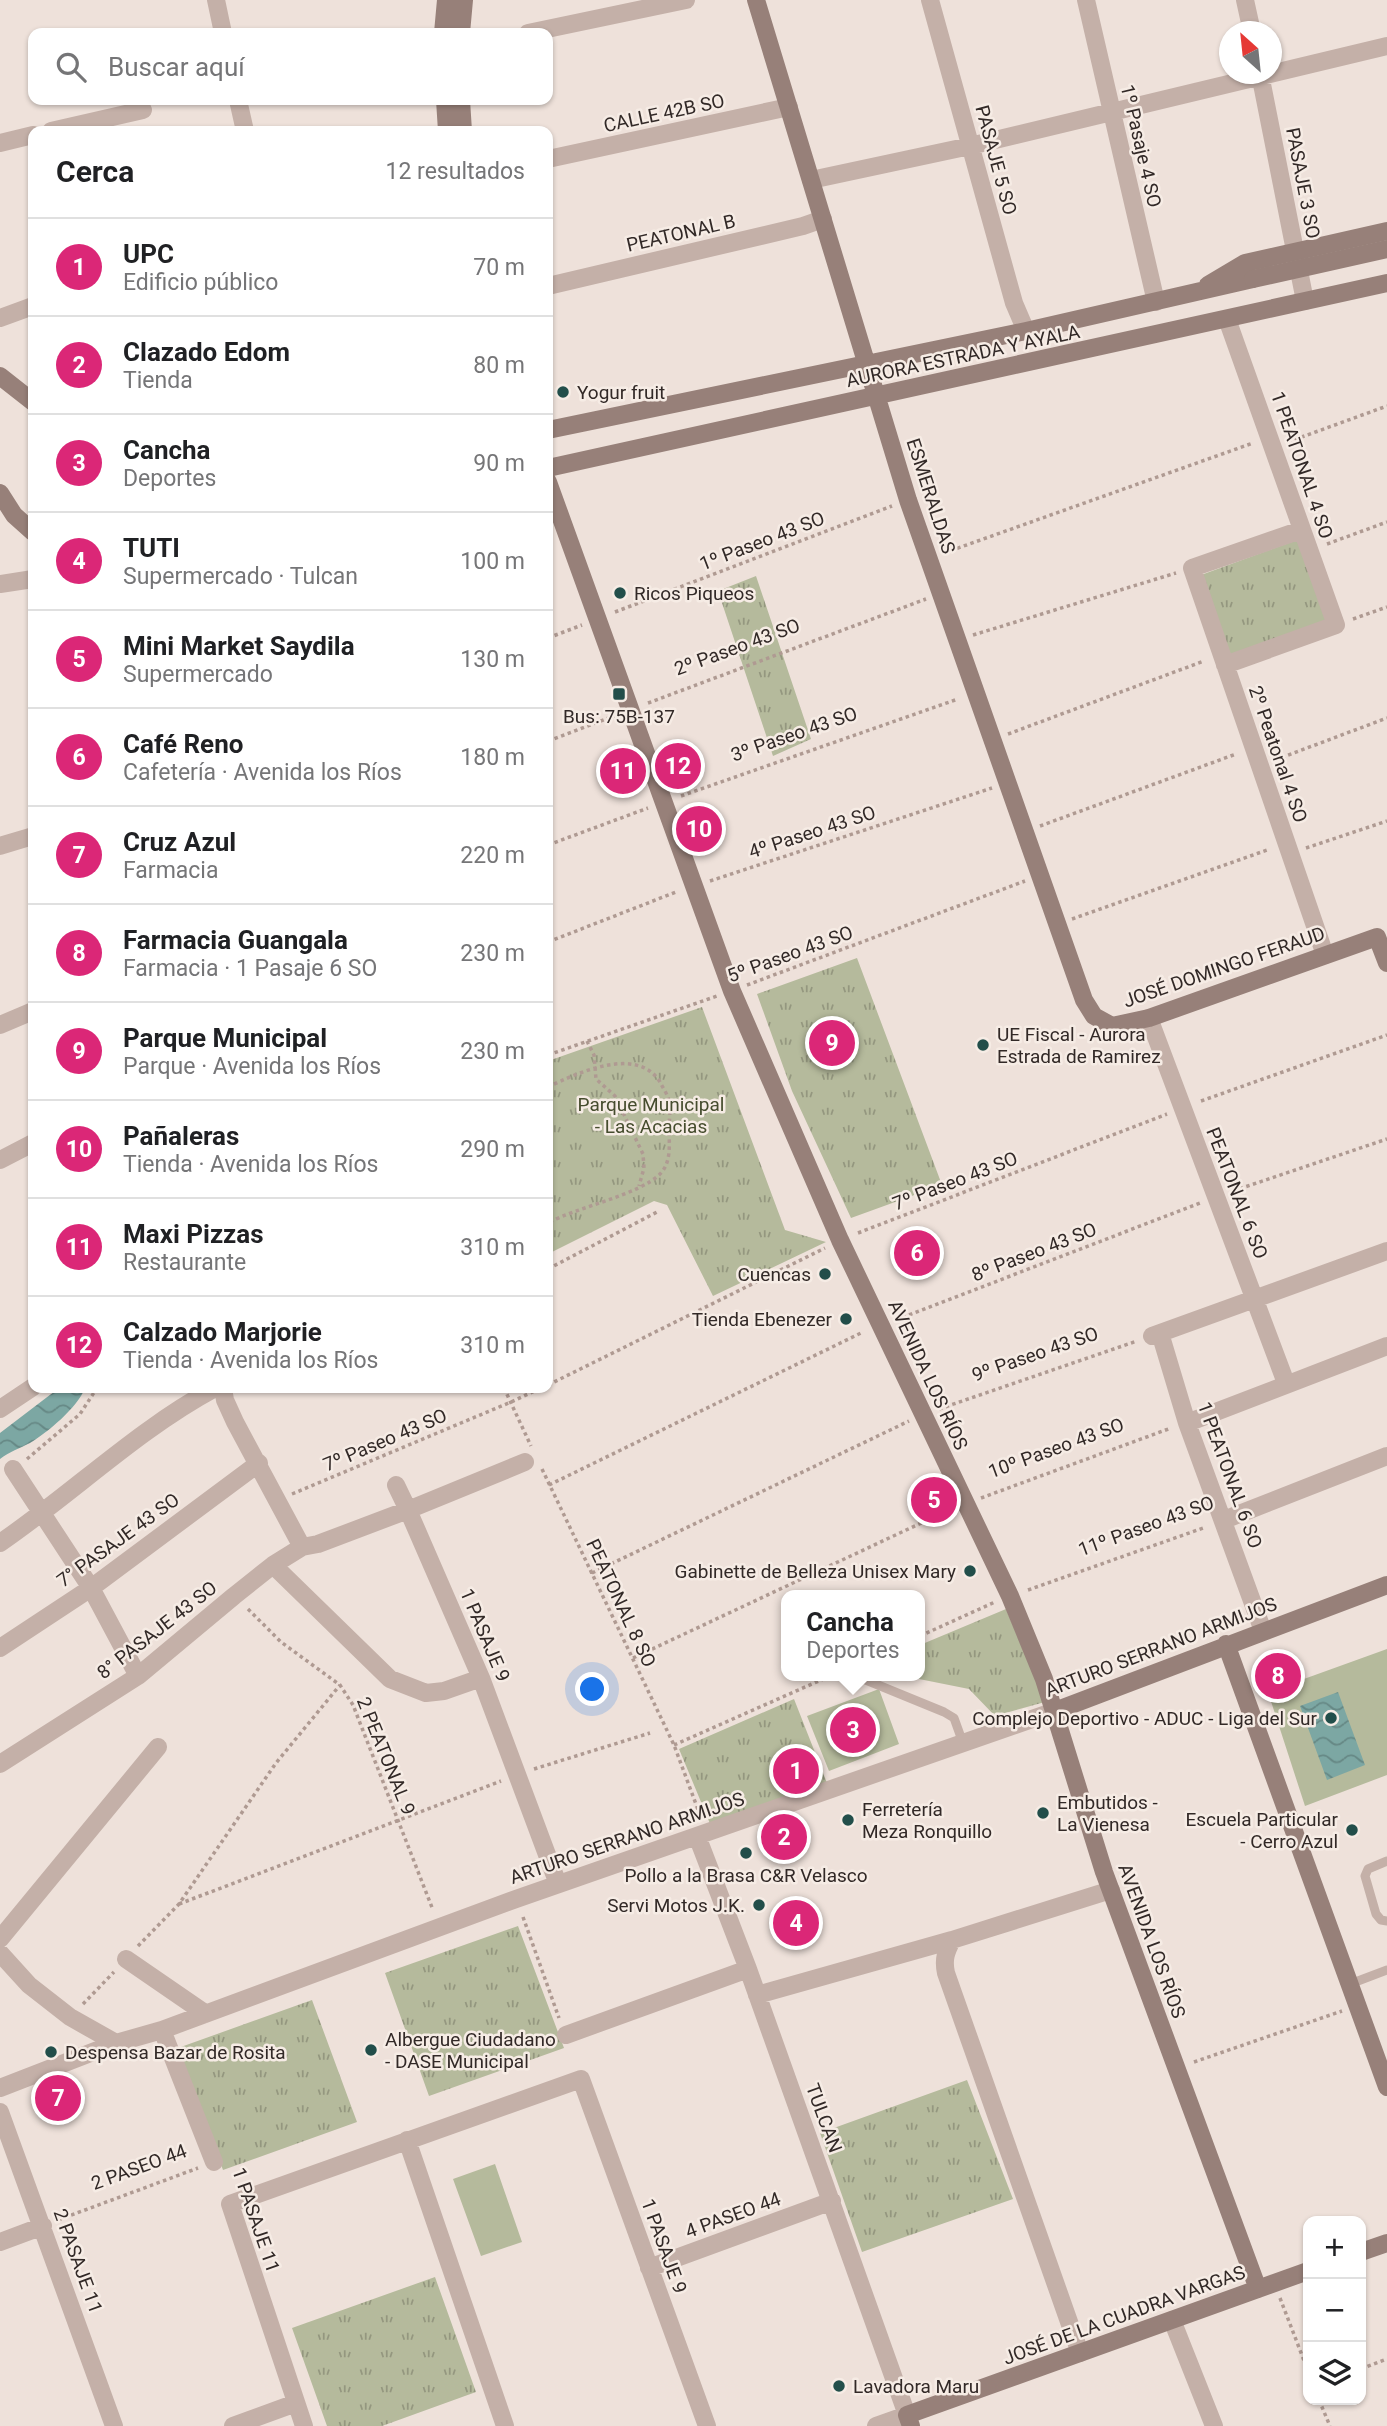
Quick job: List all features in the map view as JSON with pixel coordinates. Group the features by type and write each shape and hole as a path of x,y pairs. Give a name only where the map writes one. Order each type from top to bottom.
{"street":[{"path":"216,0 222,28"},
{"path":"443,28 446,0"},
{"path":"461,28 464,0"},
{"path":"552,28 686,0"},
{"name":"ESMERALDAS","path":"757,0 908,500 1084,1000"},
{"name":"PASAJE 5 SO","path":"930,0 1014,303 1026,331"},
{"name":"1º Pasaje 4 SO","path":"1086,0 1156,302"},
{"path":"1245,0 1250,21"},
{"path":"1282,70 1387,46"},
{"path":"811,180 970,146 1225,84"},
{"name":"PASAJE 3 SO","path":"1263,84 1305,301"},
{"path":"239,105 244,126"},
{"path":"445,105 447,126"},
{"path":"461,105 463,126"},
{"name":"CALLE 42B SO","path":"553,158 789,107"},
{"path":"73,126 143,110"},
{"path":"0,143 28,136"},
{"name":"PEATONAL B","path":"553,285 823,219"},
{"path":"1193,294 1245,263 1387,231"},
{"name":"AURORA ESTRADA Y AYALA","path":"553,429 1026,331 1387,249"},
{"name":"AURORA ESTRADA Y AYALA","path":"553,467 1387,283"},
{"path":"0,318 28,308"},
{"name":"1 PEATONAL 4 SO","path":"1227,319 1336,625"},
{"path":"0,376 28,398"},
{"path":"0,493 14,515 28,528"},
{"name":"AVENIDA LOS RÍOS","path":"553,496 732,991 840,1240 1010,1596 1055,1711 1111,1890 1266,2286"},
{"path":"1192,568 1301,530"},
{"name":"2º Peatonal 4 SO","path":"1192,568 1325,955"},
{"path":"0,584 28,580"},
{"path":"1224,660 1336,625"},
{"path":"0,846 28,838"},
{"path":"1382,935 1387,963"},
{"name":"JOSÉ DOMINGO FERAUD","path":"1084,1000 1094,1016 1112,1026 1149,1018 1382,935"},
{"path":"0,1026 28,1013"},
{"name":"PEATONAL 6 SO","path":"1149,1018 1286,1383"},
{"path":"0,1160 28,1146"},
{"path":"1156,1334 1387,1251"},
{"name":"1 PEATONAL 6 SO","path":"1156,1334 1263,1631"},
{"path":"1187,1423 1387,1346"},
{"path":"0,1409 28,1390"},
{"path":"0,1543 152,1428 207,1393"},
{"path":"224,1393 235,1422 302,1547 318,1544 408,1510 532,1457"},
{"name":"11º Paseo 43 SO","path":"1224,1520 1387,1456"},
{"name":"7° PASAJE 43 SO","path":"0,1648 91,1588 258,1463"},
{"path":"13,1469 91,1588 138,1676"},
{"name":"1 PASAJE 9","path":"396,1485 481,1678 558,1884"},
{"name":"8° PASAJE 43 SO","path":"0,1764 138,1676 273,1565 302,1547"},
{"path":"273,1565 390,1679 426,1693 444,1691 481,1678"},
{"name":"ARTURO SERRANO ARMIJOS","path":"0,2088 116,2043 162,2030 516,1899 1055,1711 1387,1584"},
{"path":"1226,1644 1387,2087"},
{"path":"0,1939 158,1747"},
{"name":"TULCAN","path":"702,1834 909,2420"},
{"path":"757,1995 952,1940 1111,1890"},
{"path":"952,1940 943,1962 946,1973 1080,2353"},
{"path":"0,1953 29,1985 70,2017 116,2043"},
{"path":"127,1959 206,2014"},
{"path":"566,2035 748,1969"},
{"name":"1 PASAJE 11","path":"162,2030 214,2162"},
{"name":"1 PASAJE 9","path":"407,2140 582,2079 707,2426"},
{"name":"2 PASAJE 11","path":"0,2112 114,2426"},
{"path":"407,2140 506,2426"},
{"name":"1 PASAJE 11","path":"304,2426 230,2204 407,2140"},
{"name":"4 PASEO 44","path":"649,2268 832,2201"},
{"path":"0,2242 43,2225"},
{"path":"1366,2250 1387,2243"},
{"name":"JOSÉ DE LA CUADRA VARGAS","path":"876,2426 909,2420 1080,2353 1303,2273"},
{"path":"1172,2320 1214,2426"},
{"path":"233,2426 296,2403"}],"lane":[{"path":"868,1681 954,1718 963,1743"},
{"path":"1387,1861 1368,1869 1365,1876 1376,1914 1381,1920 1387,1921"},
{"path":"1350,1984 1387,1970"}],"path":[{"path":"929,558 1271,442 1387,406"},
{"name":"1º Paseo 43 SO","path":"553,636 908,500"},
{"path":"1310,551 1387,522"},
{"path":"957,640 1192,568"},
{"name":"2º Paseo 43 SO","path":"553,739 941,594"},
{"path":"1336,625 1387,607"},
{"path":"993,740 1224,660"},
{"name":"3º Paseo 43 SO","path":"553,843 664,801 976,693"},
{"path":"1260,765 1387,718"},
{"path":"1024,831 1254,747"},
{"name":"4º Paseo 43 SO","path":"553,940 694,886 1007,783"},
{"path":"1057,924 1289,848 1387,821"},
{"name":"5º Paseo 43 SO","path":"553,1053 732,991 1040,876"},
{"name":"7º Paseo 43 SO","path":"553,1383 840,1240 1183,1108 1387,1035"},
{"path":"587,1041 593,1055 596,1079 615,1096 643,1154 644,1168 639,1187"},
{"path":"553,1085 594,1068 632,1064 646,1068 657,1077 669,1102 668,1161 660,1174 639,1187 553,1221"},
{"name":"8º Paseo 43 SO","path":"549,1485 854,1336 1216,1197 1387,1139"},
{"path":"553,1266 659,1211"},
{"name":"9º Paseo 43 SO","path":"592,1573 922,1415 1156,1334"},
{"path":"13,1469 80,1414 94,1393"},
{"name":"PEATONAL 8 SO","path":"507,1393 532,1457 549,1485 674,1745 702,1834"},
{"name":"7º Paseo 43 SO","path":"277,1500 531,1393"},
{"name":"10º Paseo 43 SO","path":"633,1658 934,1515 1187,1423"},
{"name":"11º Paseo 43 SO","path":"925,1633 1010,1596 1224,1520"},
{"name":"2 PEATONAL 9","path":"234,1596 281,1642 340,1685 353,1705 440,1928"},
{"path":"674,1745 819,1681"},
{"path":"70,2017 179,1904 276,1763 340,1685"},
{"path":"179,1904 517,1775 650,1733"},
{"path":"516,1899 566,2035"},
{"path":"1197,2062 1331,2015"},
{"name":"2 PASEO 44","path":"43,2225 214,2162"},
{"path":"1266,2286 1303,2361"},
{"path":"1366,2367 1387,2359"},
{"path":"1321,2405 1330,2426"}],"green space":[{"path":"1297,540 1327,622 1230,657 1201,575"},
{"path":"756,576 811,739 773,756 718,591"},
{"path":"857,958 942,1185 851,1218 792,1091 757,994"},
{"name":"Parque Municipal - Las Acacias","path":"702,1007 785,1230 826,1242 713,1296 667,1205 654,1201 553,1252 553,1059"},
{"path":"1006,1609 1045,1702 995,1716 969,1689 925,1680 925,1643"},
{"name":"Complejo Deportivo - ADUC - Liga del Sur","path":"1387,1649 1387,1775 1305,1806 1268,1692"},
{"path":"879,1689 899,1744 829,1771 807,1716"},
{"path":"794,1699 827,1783 711,1826 679,1749"},
{"path":"518,1926 564,2048 429,2096 385,1973"},
{"path":"312,2000 357,2122 223,2170 178,2048"},
{"path":"967,2080 1013,2199 862,2252 820,2133"},
{"path":"495,2164 522,2242 481,2256 453,2179"},
{"path":"435,2277 476,2392 382,2426 327,2426 292,2328"}],"water":[{"path":"52,1393 82,1393 53,1426 30,1443 0,1459 0,1433"},
{"path":"1338,1692 1365,1765 1327,1780 1300,1706"}],"place":[{"name":"Yogur fruit","path":"563,392"},
{"name":"Ricos Piqueos","path":"620,593"},
{"name":"Bus: 75B-137","path":"619,694"},
{"name":"Calzado Marjorie","path":"678,766"},
{"name":"Maxi Pizzas","path":"623,771"},
{"name":"Pañaleras","path":"699,829"},
{"name":"Parque Municipal","path":"832,1043"},
{"name":"UE Fiscal - Aurora Estrada de Ramirez","path":"983,1045"},
{"name":"Café Reno","path":"917,1253"},
{"name":"Cuencas","path":"825,1274"},
{"name":"Tienda Ebenezer","path":"846,1319"},
{"name":"Mini Market Saydila","path":"934,1500"},
{"name":"Gabinette de Belleza Unisex Mary","path":"970,1571"},
{"name":"Farmacia Guangala","path":"1278,1676"},
{"name":"Complejo Deportivo - ADUC - Liga del Sur","path":"1331,1718"},
{"name":"Cancha","path":"853,1730"},
{"name":"UPC","path":"796,1771"},
{"name":"Embutidos - La Vienesa","path":"1043,1813"},
{"name":"Ferretería Meza Ronquillo","path":"848,1820"},
{"name":"Escuela Particular - Cerro Azul","path":"1352,1830"},
{"name":"Clazado Edom","path":"784,1837"},
{"name":"Pollo a la Brasa C&R Velasco","path":"746,1853"},
{"name":"Servi Motos J.K.","path":"759,1905"},
{"name":"TUTI","path":"796,1923"},
{"name":"Albergue Ciudadano - DASE Municipal","path":"371,2050"},
{"name":"Despensa Bazar de Rosita","path":"51,2052"},
{"name":"Cruz Azul","path":"58,2098"},
{"name":"Lavadora Maru","path":"839,2386"}]}
